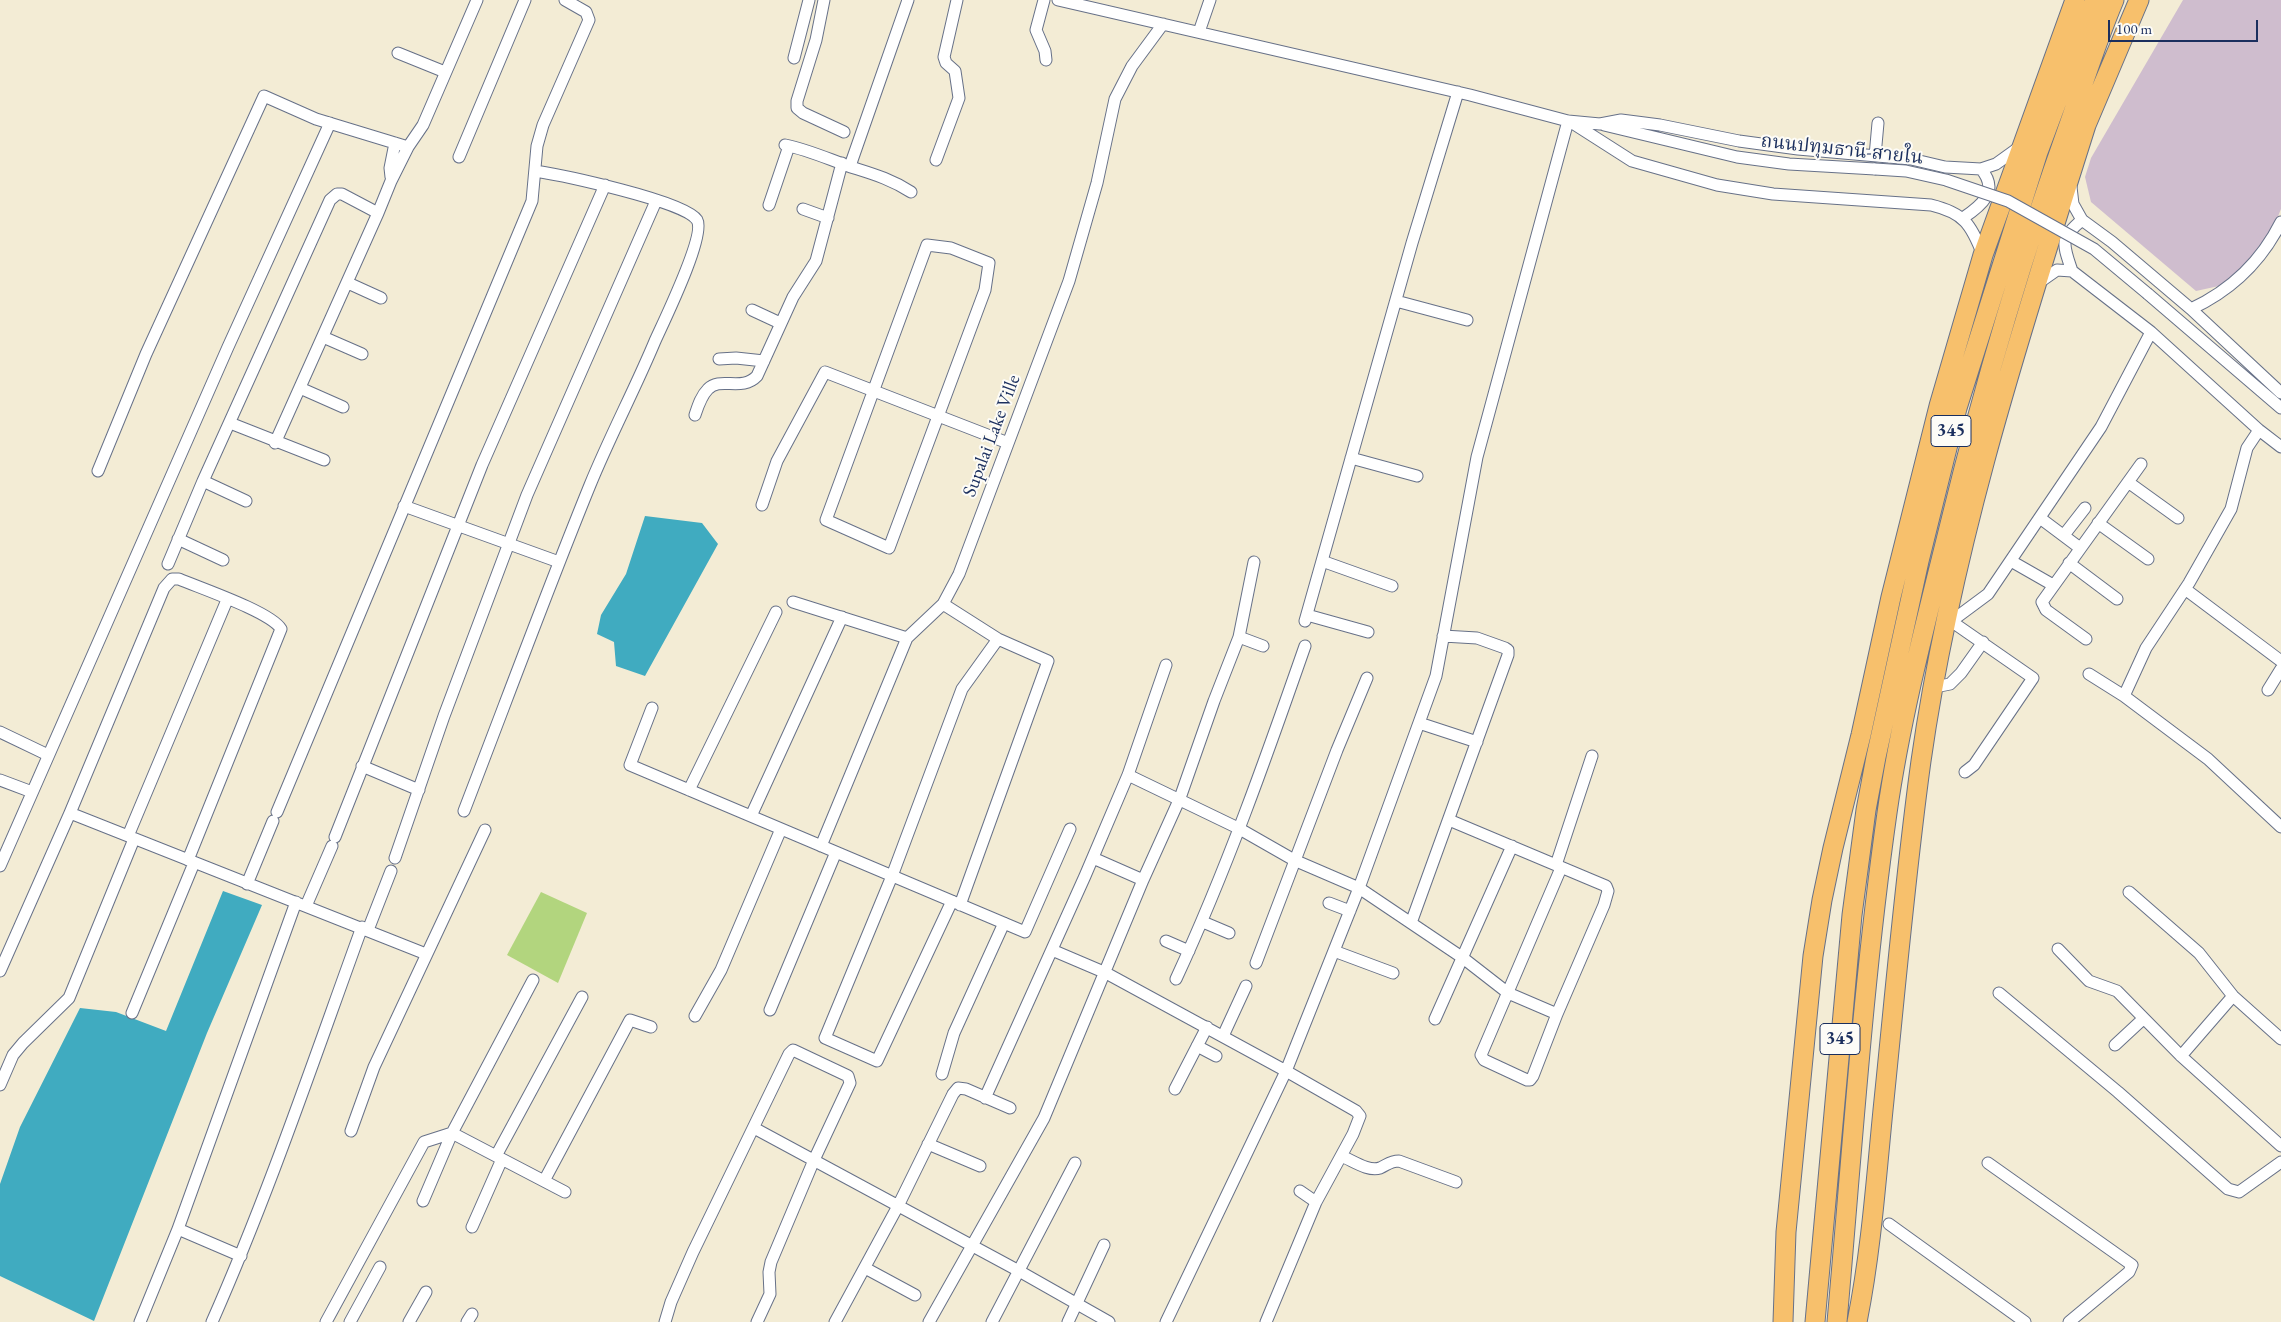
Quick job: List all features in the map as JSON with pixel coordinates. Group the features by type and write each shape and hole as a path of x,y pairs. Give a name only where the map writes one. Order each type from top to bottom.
{"main road":[{"path":"1857,1322 1869,1249 1898,961 1920,774 1948,619 1996,416 2035,286 2086,126 2139,0"},
{"path":"2086,126 2097,4"},
{"path":"1783,1322 1786,1232 1813,956 1833,848 1858,749 1891,597 1939,406 1983,255 2036,107 2097,4"},
{"name":"345","path":"1837,1322 1867,982 1894,765 1935,581 1977,412 2097,4"},
{"name":"345","path":"1815,1322 1852,915 1866,810 1876,757 1957,408 2038,152 2097,4"},
{"path":"1935,581 1966,537"},
{"path":"1891,597 1905,628"}],"street":[{"path":"275,442 348,283 391,181 408,147 423,125 477,0"},
{"path":"459,157 525,0"},
{"path":"247,884 532,201 537,146 543,125 589,20 586,12 565,0"},
{"path":"794,58 809,0"},
{"path":"824,0 816,40 797,108 803,113 844,132"},
{"path":"695,414 701,398 709,387 716,384 741,384 752,381 764,361 793,296 816,261 846,165 908,0"},
{"path":"936,160 959,98 955,70 946,63 944,57 957,0"},
{"path":"1044,0 1036,30 1045,51 1046,60"},
{"path":"1058,0 1088,3 1163,24 1458,92 1568,120 1600,124 1621,120 1660,125 1739,141 1831,153 1911,159 1945,166 1981,169 1996,164 2021,146"},
{"path":"1199,32 1210,0"},
{"name":"Supalai Lake Ville","path":"821,846 907,638 943,604 959,574 1069,281 1097,183 1115,99 1132,66 1163,24"},
{"path":"398,54 445,72"},
{"path":"1368,632 1306,618 1396,301 1458,92"},
{"path":"98,470 146,354 264,96 330,123 408,147"},
{"path":"1568,120 1632,161 1677,175 1738,189 1809,197 1931,205 1954,212 1962,218 1975,235 1983,255"},
{"path":"1166,1322 1286,1071 1359,888 1436,676 1477,457 1568,120"},
{"path":"0,866 330,123"},
{"path":"1875,156 1878,123"},
{"name":"ถนนปทุมธานี-สายใน","path":"1600,124 1737,157 1834,168 1906,172 1946,180 2008,201 2094,249 2281,408"},
{"path":"391,181 390,168 396,143"},
{"path":"769,205 787,145 816,152 846,165 877,174 911,192"},
{"path":"2074,163 2070,191 2073,204 2082,220 2112,242 2191,309 2281,393"},
{"path":"1962,218 1979,208 1986,198 1989,184 1986,175 1981,169"},
{"path":"464,811 590,484 652,350 700,227 696,219 690,214 656,201 606,186 535,171"},
{"path":"140,1322 178,1229 301,904 334,841 482,464 606,186"},
{"path":"168,564 203,481 333,196 342,194 378,213"},
{"path":"396,858 444,716 508,544 556,426 593,348 656,201"},
{"path":"803,209 828,218"},
{"path":"2072,271 2064,241 2068,232 2082,220"},
{"path":"2191,309 2231,286 2250,270 2270,243 2281,222"},
{"path":"2270,243 2281,250"},
{"path":"927,245 952,248 989,263 985,290 889,548 826,520 874,391 927,245"},
{"path":"2035,286 2057,270 2072,271 2151,332 2259,430 2281,447"},
{"path":"348,283 381,298"},
{"path":"1396,301 1467,320"},
{"path":"752,310 780,323"},
{"path":"1948,619 1957,617 1988,594 2101,427 2151,332"},
{"path":"323,337 362,354"},
{"path":"719,359 736,358 764,361"},
{"path":"762,505 777,461 825,372 1008,443"},
{"path":"300,388 343,407"},
{"path":"230,423 324,460"},
{"path":"2124,696 2146,648 2185,589 2231,509 2247,448 2259,430"},
{"path":"1351,458 1417,476"},
{"path":"2086,639 2046,610 2042,602 2053,584 2141,464"},
{"path":"203,481 246,501"},
{"path":"2128,482 2178,518"},
{"path":"404,506 559,562"},
{"path":"2064,536 2085,508"},
{"path":"2040,518 2080,548"},
{"path":"2098,523 2148,559"},
{"path":"178,539 223,560"},
{"path":"1322,561 1392,586"},
{"path":"2011,561 2053,584"},
{"path":"929,1322 1044,1118 1106,973 1143,880 1180,798 1239,637 1254,562"},
{"path":"2069,563 2117,599"},
{"path":"0,971 70,813 167,583 172,579 179,579 274,621 281,629 281,633 132,1013"},
{"path":"2185,589 2281,662"},
{"path":"0,1085 13,1055 22,1043 69,998 227,600"},
{"path":"793,602 907,638"},
{"path":"943,604 998,639 1048,661 956,903 877,1061 825,1038 892,876 962,688 998,639"},
{"path":"689,790 776,612"},
{"path":"751,816 842,617"},
{"path":"1948,619 2033,678 1974,765 1965,772"},
{"path":"1411,923 1477,742 1508,650 1477,638 1443,636"},
{"path":"1239,637 1263,646"},
{"path":"1935,686 1950,684 1961,673 1983,642"},
{"path":"1176,979 1202,922 1266,756 1305,646"},
{"path":"985,1098 1128,775 1166,665"},
{"path":"2268,690 2281,669"},
{"path":"2089,674 2124,696 2208,759 2281,827"},
{"path":"1256,963 1294,860 1367,678"},
{"path":"652,708 630,765 1025,932 1070,829"},
{"path":"1419,723 1477,742"},
{"path":"0,732 48,755"},
{"path":"1449,820 1512,846 1558,866 1606,886 1608,891 1604,905 1530,1080 1484,1060 1481,1055 1508,993 1558,866 1592,756"},
{"path":"362,766 419,790"},
{"path":"1128,775 1180,798 1294,860 1359,888 1463,958 1508,993 1557,1014"},
{"path":"0,780 32,792"},
{"path":"70,813 247,884 365,928 426,954"},
{"path":"695,1016 721,970 781,829"},
{"path":"350,1131 374,1067 484,830"},
{"path":"1436,1019 1512,846"},
{"path":"770,1010 836,852"},
{"path":"1092,858 1143,880"},
{"path":"212,1322 241,1256 274,1172 365,928 391,871"},
{"path":"2129,892 2199,953 2233,996 2281,1039"},
{"path":"1329,903 1350,911"},
{"path":"1202,922 1228,933"},
{"path":"942,1074 954,1033 1004,923"},
{"path":"1166,941 1189,951"},
{"path":"2058,949 2089,981 2117,991 2181,1056 2281,1146"},
{"path":"1052,950 1106,973 1207,1027 1356,1111 1360,1116 1342,1156 1316,1202 1266,1322"},
{"path":"1334,951 1393,974"},
{"path":"423,1201 452,1133 534,980"},
{"path":"1223,1036 1246,986"},
{"path":"1999,993 2118,1092 2228,1189 2239,1192 2281,1162"},
{"path":"2181,1056 2233,996"},
{"path":"472,1228 499,1158 582,997"},
{"path":"2115,1045 2143,1018"},
{"path":"544,1181 630,1020 651,1027"},
{"path":"1175,1089 1207,1027"},
{"path":"1197,1046 1216,1056"},
{"path":"665,1322 671,1302 693,1252 789,1054 793,1050 848,1076 850,1082 814,1160 771,1262 769,1272 770,1294 757,1322"},
{"path":"835,1322 898,1206 948,1101 958,1088 966,1088 1010,1108"},
{"path":"754,1128 1019,1270 1109,1322"},
{"path":"326,1322 424,1142 452,1133 565,1192"},
{"path":"928,1144 980,1166"},
{"path":"1342,1156 1370,1168 1379,1168 1390,1162 1399,1161 1456,1182"},
{"path":"992,1322 1075,1163"},
{"path":"1988,1163 2132,1265 2129,1272 2069,1322"},
{"path":"1300,1191 1316,1202"},
{"path":"1890,1224 2025,1322"},
{"path":"178,1229 241,1256"},
{"path":"1068,1322 1104,1245"},
{"path":"350,1322 380,1267"},
{"path":"865,1268 915,1295"},
{"path":"409,1322 426,1292"}],"shaded area":[{"path":"2183,0 2281,0 2281,209 2270,236 2256,256 2228,284 2196,291 2091,202 2085,177 2091,158"}],"green space":[{"path":"541,892 587,913 558,983 507,955"}],"water":[{"path":"645,516 702,523 718,544 645,676 616,666 614,642 597,634 601,615 626,574"},
{"path":"223,891 262,905 207,1033 94,1321 0,1276 0,1184 20,1127 80,1008 116,1012 166,1031"}]}
